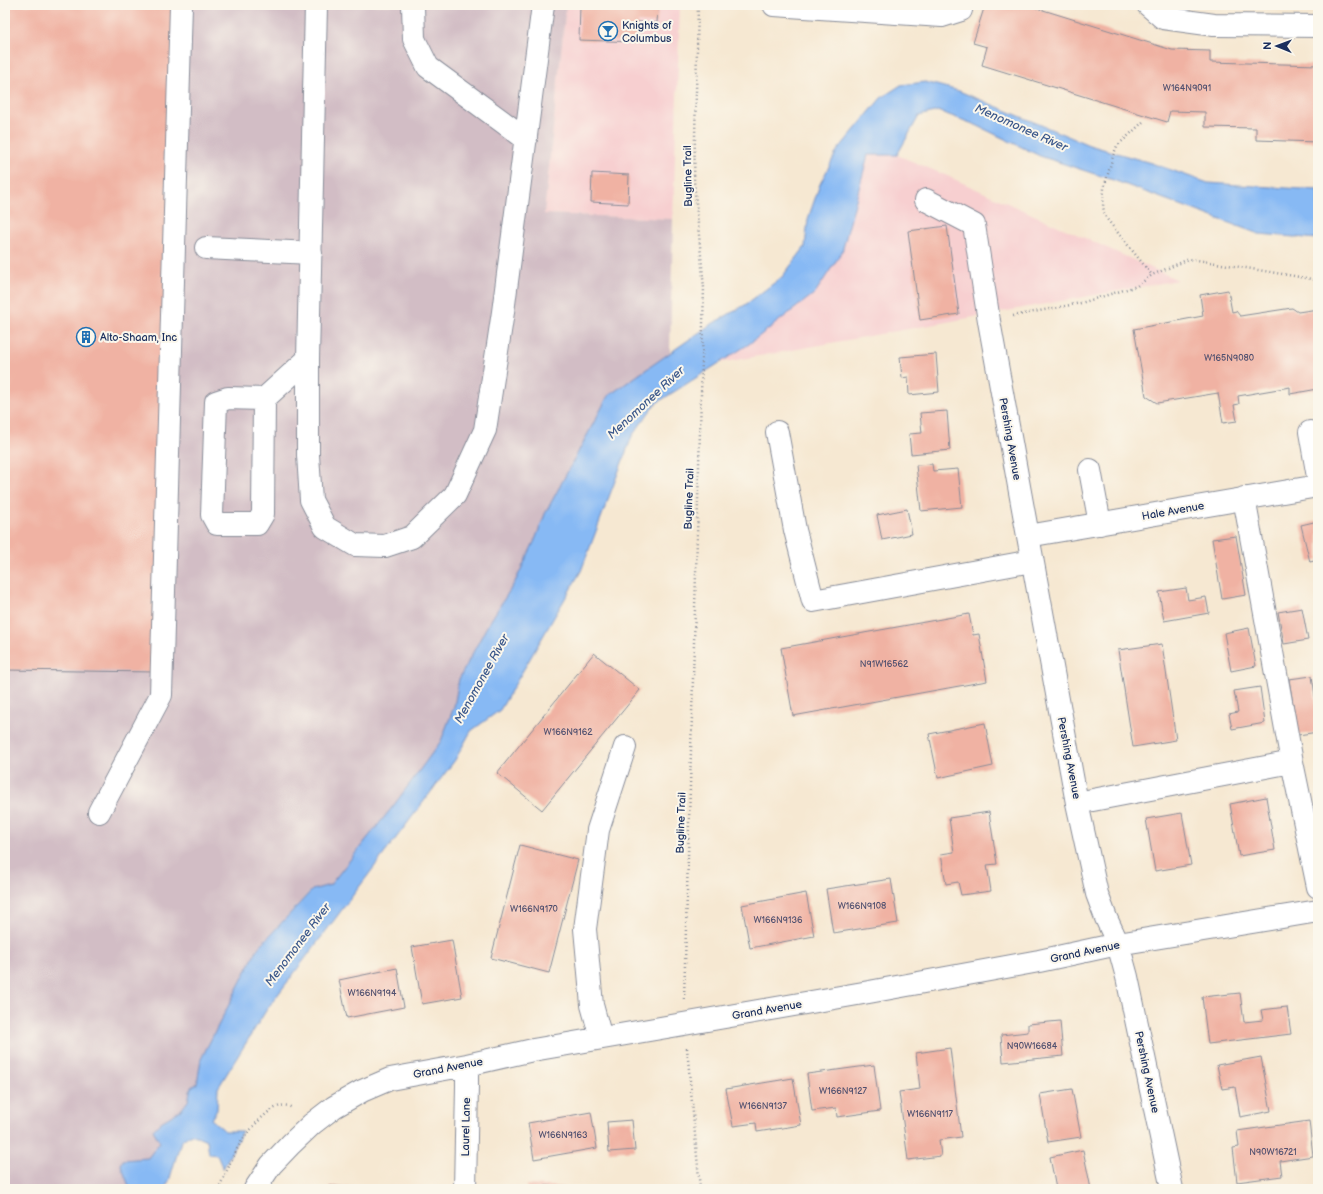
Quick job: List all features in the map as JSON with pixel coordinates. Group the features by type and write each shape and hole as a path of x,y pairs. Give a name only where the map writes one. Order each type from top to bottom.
{"street":[{"path":"99,812 161,696 180,5"},
{"path":"316,5 308,359 308,454 311,500 325,527 355,545 385,546 412,537 455,495 485,430 503,312 543,5"},
{"path":"413,5 414,39 428,67 526,139"},
{"path":"774,5 942,16 961,10 962,5"},
{"path":"1148,5 1163,18 1214,25 1318,26"},
{"name":"Pershing Avenue","path":"926,200 974,225 989,321 1077,804 1097,894 1118,944 1127,977 1172,1189"},
{"path":"206,248 311,253"},
{"path":"264,399 263,514 256,524 217,524 212,515 216,402 228,398 264,399 308,359"},
{"path":"777,432 795,530 813,601 1032,561"},
{"path":"1310,432 1318,477"},
{"path":"1090,470 1100,524"},
{"name":"Hale Avenue","path":"1028,536 1318,486"},
{"path":"1244,498 1292,762 1318,887"},
{"path":"601,1038 592,1005 585,929 598,830 626,747"},
{"path":"1077,804 1292,762"},
{"name":"Grand Avenue","path":"255,1189 271,1165 312,1124 339,1104 362,1091 390,1079 466,1065 533,1050 876,991 1039,961 1118,944 1318,911"},
{"name":"Laurel Lane","path":"465,1189 467,1094 466,1065"}],"path":[{"name":"Bugline Trail","path":"684,995 704,288 694,181 698,5"},
{"path":"1143,122 1117,146 1105,180 1103,207 1106,218 1152,275"},
{"path":"989,321 1082,303 1137,286 1152,275 1189,260 1204,261 1318,280"},
{"path":"687,1057 700,1189"},
{"path":"218,1189 243,1139 267,1113 281,1105 290,1106 312,1124"}],"shaded area":[{"path":"5,5 566,5 544,214 673,219 670,353 608,396 545,514 535,540 515,582 486,628 459,679 454,707 441,741 394,805 330,886 311,890 258,948 201,1059 197,1084 191,1087 189,1101 181,1110 161,1122 160,1142 148,1158 123,1160 121,1165 130,1189 5,1189"},
{"path":"566,5 680,5 673,219 544,214"},
{"path":"868,155 897,155 945,175 1178,280 720,363 749,344 815,293 842,252"}],"water":[{"name":"Menomonee River","path":"925,82 959,91 1089,145 1151,163 1208,183 1318,190 1318,239 1259,234 1113,180 1040,156 976,125 938,111 919,116 897,155 868,155 842,252 815,293 749,344 655,404 632,436 581,571 500,710 471,731 455,760 267,1009 218,1088 217,1110 211,1119 225,1131 242,1131 223,1169 217,1155 209,1154 207,1140 191,1134 181,1141 169,1181 164,1189 130,1189 121,1165 123,1160 148,1158 160,1142 153,1130 161,1122 181,1110 188,1101 191,1087 197,1084 201,1059 258,948 312,890 330,885 394,805 441,741 454,707 459,679 486,628 515,582 535,540 545,514 608,396 710,325 745,305 782,277 805,247 808,219 820,184 837,151 881,98 901,85"}],"building":[{"name":"Alto-Shaam, Inc","path":"5,5 176,5 156,672 5,670"},
{"name":"Knights of Columbus","path":"580,5 658,5 657,23 638,22 637,42 579,40"},
{"path":"985,5 1027,5 1172,50 1210,51 1210,62 1318,65 1318,142 1256,140 1256,128 1205,127 1205,112 1170,111 1167,122 982,65 987,47 973,43"},
{"path":"592,173 629,175 628,204 591,202"},
{"path":"947,226 959,314 920,320 908,231"},
{"path":"1228,290 1232,312 1236,311 1240,316 1292,308 1298,312 1318,309 1318,389 1290,394 1290,387 1238,396 1239,404 1234,405 1237,421 1223,423 1218,393 1157,403 1146,396 1134,329 1203,316 1200,295"},
{"path":"936,354 939,392 909,395 908,377 902,378 900,357"},
{"path":"947,411 950,450 911,454 909,434 922,433 920,413"},
{"path":"932,464 933,471 958,469 962,507 921,511 916,465"},
{"path":"907,509 912,534 882,540 877,515"},
{"path":"1318,521 1318,560 1310,562 1301,525"},
{"path":"1236,536 1246,595 1222,599 1212,539"},
{"path":"1186,588 1188,600 1206,597 1209,613 1164,621 1159,592"},
{"path":"1302,608 1308,640 1284,644 1278,612"},
{"path":"969,614 973,635 979,634 987,681 793,716 781,648"},
{"path":"1249,628 1256,666 1231,671 1224,633"},
{"path":"1162,644 1176,740 1133,747 1118,650"},
{"path":"594,653 640,690 542,810 497,773"},
{"path":"1312,676 1318,715 1318,732 1298,735 1289,679"},
{"path":"1260,687 1265,723 1232,729 1229,714 1238,712 1234,691"},
{"path":"985,723 993,766 938,778 929,734"},
{"path":"1266,797 1275,850 1239,856 1230,804"},
{"path":"989,812 997,864 987,865 991,891 961,895 958,882 946,884 941,854 954,852 949,818"},
{"path":"1182,813 1191,865 1155,871 1146,819"},
{"path":"520,845 578,860 549,973 491,958"},
{"path":"891,879 898,923 833,933 826,889"},
{"path":"806,893 814,936 750,948 742,905"},
{"path":"452,940 462,997 422,1004 412,947"},
{"path":"397,968 404,1007 347,1018 339,980"},
{"path":"1240,993 1244,1022 1263,1020 1261,1010 1287,1007 1291,1034 1208,1044 1202,997"},
{"path":"1060,1021 1063,1056 1003,1062 1001,1035 1028,1032 1028,1024"},
{"path":"950,1048 961,1137 939,1140 941,1156 908,1160 899,1092 920,1089 916,1053"},
{"path":"1261,1057 1271,1111 1240,1117 1235,1087 1222,1089 1217,1065"},
{"path":"874,1065 880,1111 837,1117 836,1108 812,1111 807,1074"},
{"path":"793,1078 801,1125 757,1132 756,1123 733,1126 726,1089"},
{"path":"1072,1089 1081,1137 1048,1142 1040,1094"},
{"path":"591,1112 597,1148 534,1159 528,1123"},
{"path":"632,1120 635,1150 609,1152 607,1122"},
{"path":"1309,1121 1313,1156 1280,1161 1282,1176 1237,1182 1233,1148 1239,1147 1237,1131"},
{"path":"1083,1150 1091,1189 1056,1189 1050,1157"},
{"path":"527,1185 564,1187 564,1189 527,1189"},
{"path":"329,1186 388,1188 388,1189 329,1189"}],"place":[{"name":"Knights of Columbus","path":"608,31"},
{"name":"Alto-Shaam, Inc","path":"86,337"}]}
